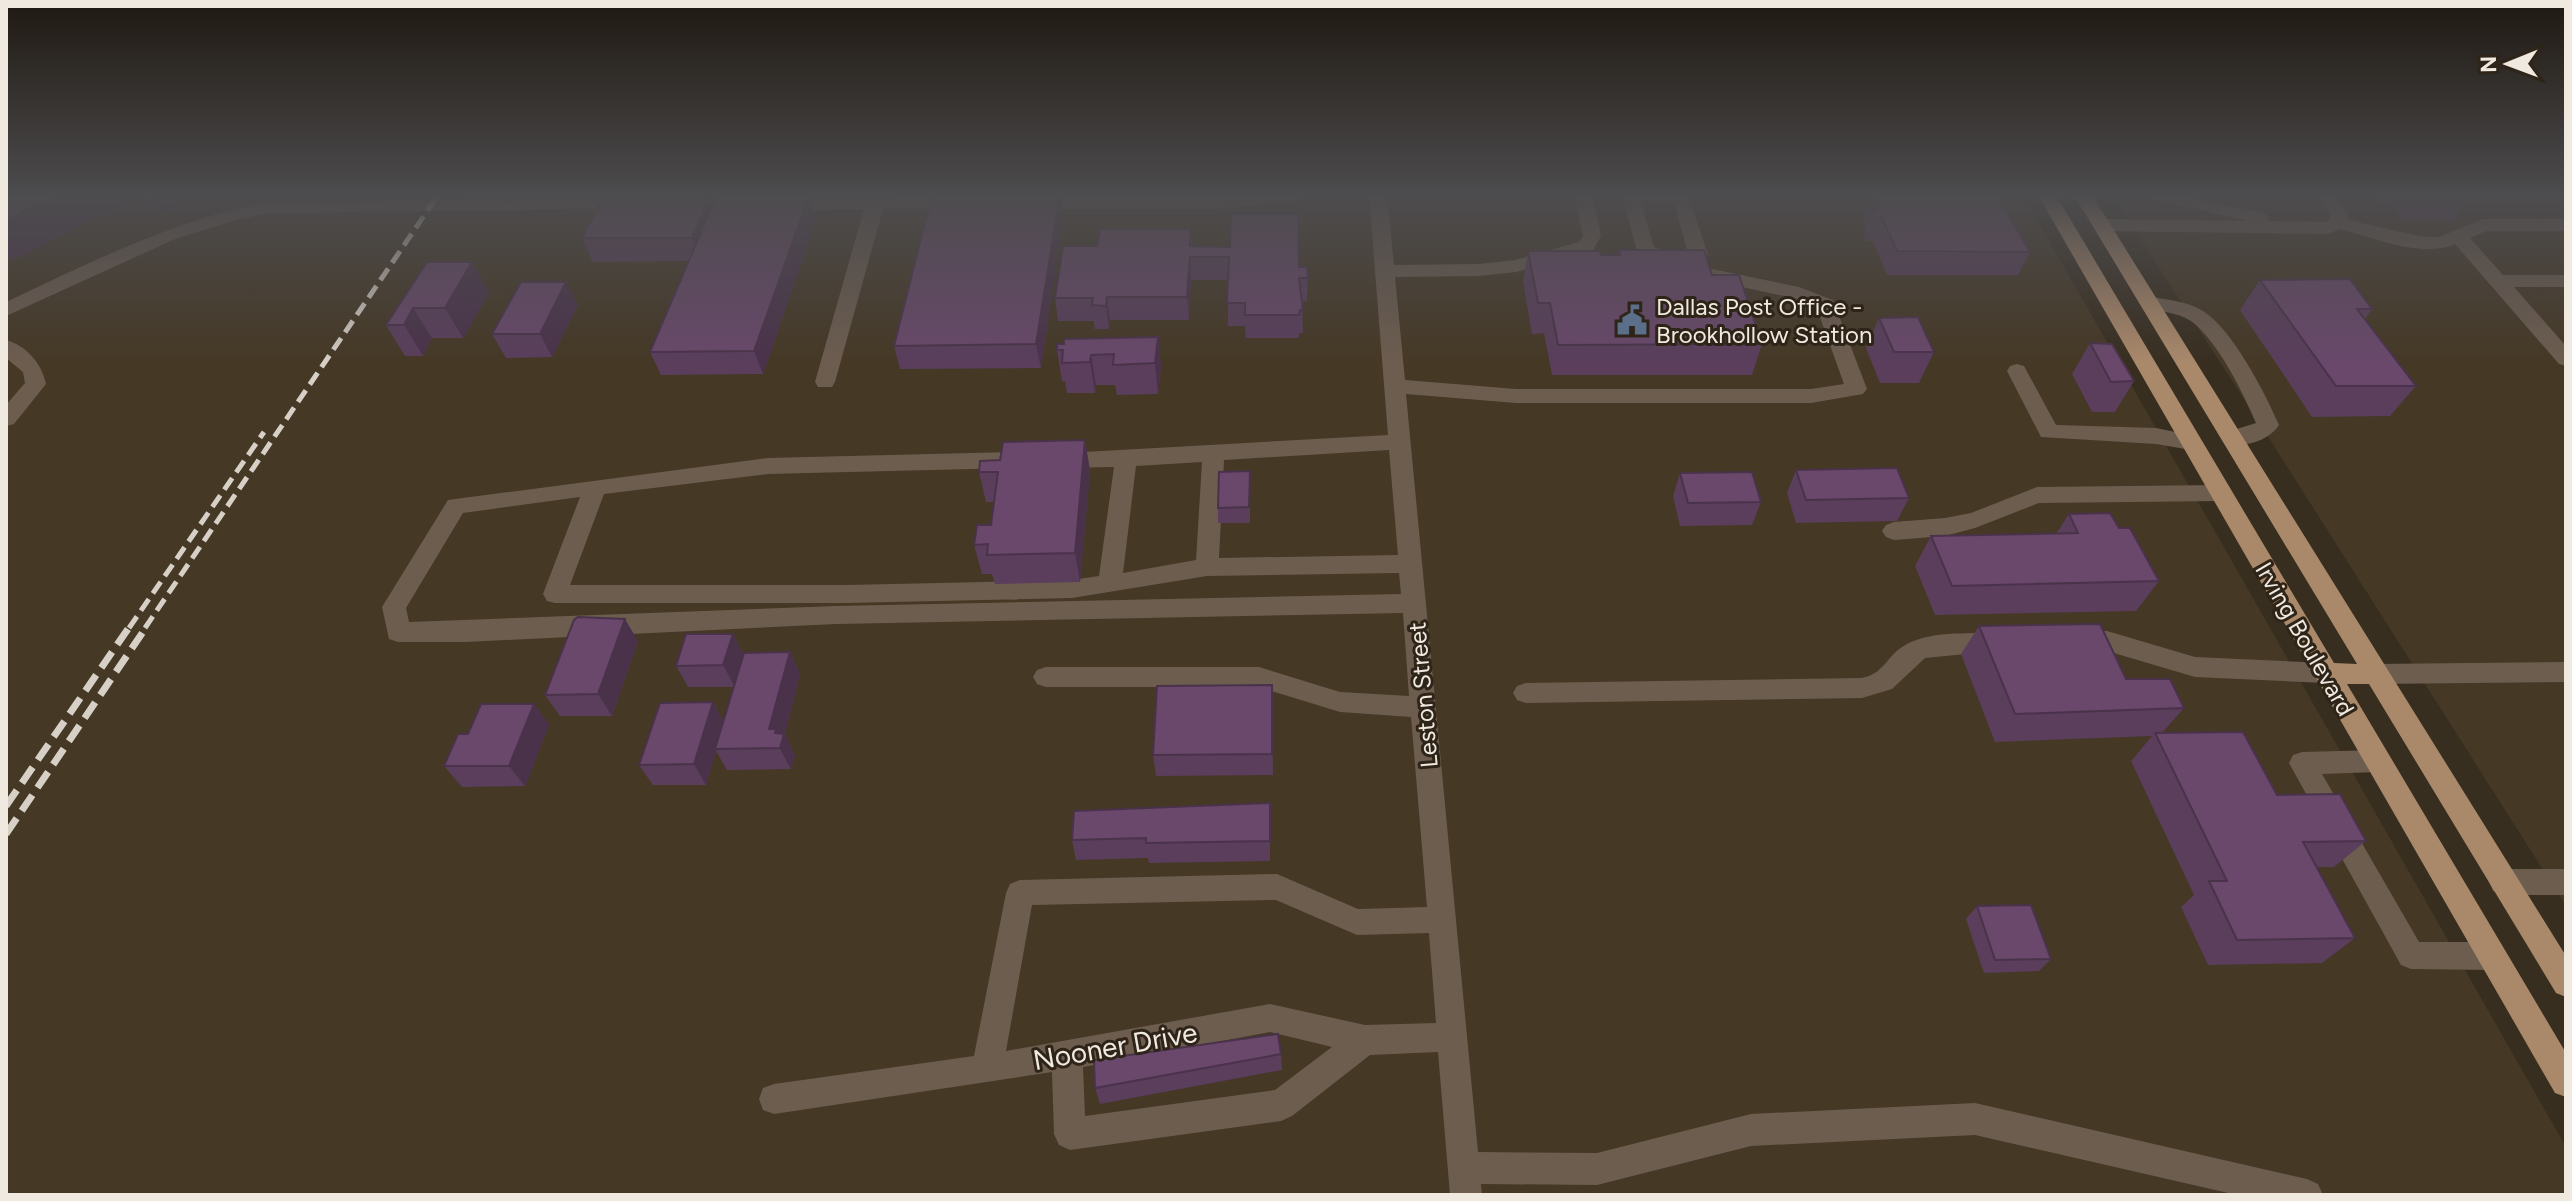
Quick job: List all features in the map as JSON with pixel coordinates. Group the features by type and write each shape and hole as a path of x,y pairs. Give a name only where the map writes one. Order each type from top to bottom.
{"main road":[{"name":"Irving Boulevard","path":"2080,251 2566,1082"},
{"name":"Irving Boulevard","path":"2118,251 2374,674 2566,983"},
{"path":"2191,442 2233,440"},
{"path":"2221,493 2265,492"},
{"path":"2324,673 2374,674"}],"street":[{"path":"6,310 132,251"},
{"path":"825,382 862,251"},
{"name":"Leston Street","path":"1383,251 1465,1181"},
{"path":"1385,271 1479,270 1516,266 1568,251"},
{"path":"2471,251 2566,359"},
{"path":"1395,386 1528,396 1811,396 1856,389 1826,305 1810,296 1734,283 1685,265"},
{"path":"2498,281 2566,281"},
{"path":"2149,302 2193,314 2208,325 2261,407 2268,425 2258,433 2233,440"},
{"path":"6,347 33,369 36,384 6,419"},
{"path":"2017,371 2049,432 2156,436 2191,442"},
{"path":"1400,442 1323,442 1213,455 1126,459 768,466 456,506 394,607 398,632 481,632 836,615 1415,603"},
{"path":"1207,567 1213,455"},
{"path":"1110,584 1126,459"},
{"path":"595,487 555,594 847,594 1072,589 1207,567 1411,564"},
{"path":"1894,531 1945,527 1975,520 2037,495 2221,493"},
{"path":"1269,566 1271,606"},
{"path":"2058,641 2107,641 2195,667 2324,673"},
{"path":"1526,693 1845,690 1873,686 1890,678 1903,661 1916,652 1959,644 2015,643"},
{"path":"2374,674 2566,672"},
{"path":"1046,677 1259,677 1340,702 1424,707"},
{"path":"2377,761 2302,763 2411,955 2491,956"},
{"path":"2503,882 2566,882"},
{"path":"987,1069 1020,893 1277,887 1357,922 1443,920"},
{"name":"Nooner Drive","path":"774,1099 987,1069 1270,1018 1365,1040 1454,1037"},
{"path":"1067,1055 1070,1134 1281,1105 1365,1040"},
{"path":"1465,1181 1597,1169 1751,1130 1975,1119 2307,1195"}],"shaded area":[{"path":"6,251 2055,251 2566,1147 2566,1195 6,1195"},
{"path":"2148,251 2566,251 2566,906"}],"building":[{"path":"693,251 789,251 754,351 650,352"},
{"path":"918,251 1051,251 1036,344 894,346"},
{"path":"1062,251 1299,251 1299,267 1307,267 1308,278 1299,278 1303,310 1299,315 1245,315 1245,303 1227,303 1229,257 1190,257 1187,297 1107,297 1106,306 1092,305 1093,298 1055,298"},
{"path":"1528,251 1600,251 1601,255 1620,255 1618,251 1704,251 1712,275 1739,275 1762,344 1558,345 1550,303 1538,303"},
{"path":"1903,251 2029,251 2030,252"},
{"path":"427,262 472,262 445,308 413,308 404,325 386,325"},
{"path":"2350,279 2372,309 2357,309 2416,386 2336,386 2260,280"},
{"path":"521,282 566,282 540,334 492,334"},
{"path":"1918,317 1934,352 1894,352 1879,318"},
{"path":"1158,337 1155,363 1113,365 1114,354 1091,355 1090,362 1062,363 1063,350 1057,350 1057,344 1064,344 1064,339"},
{"path":"2090,343 2112,344 2134,381 2111,382"},
{"path":"1085,440 1075,553 987,555 988,544 974,545 977,525 991,525 998,472 979,472 980,461 1000,460 1003,442"},
{"path":"1897,468 1909,498 1806,500 1796,470"},
{"path":"1250,471 1249,507 1218,508 1219,472"},
{"path":"1752,472 1761,502 1688,503 1680,473"},
{"path":"2110,513 2119,528 2130,528 2159,581 1952,586 1931,536 2078,533 2069,514"},
{"path":"578,617 625,619 598,694 545,695 574,620"},
{"path":"2100,624 2126,679 2170,679 2184,708 2015,714 1979,626"},
{"path":"686,634 733,634 723,665 676,666"},
{"path":"790,652 769,729 784,734 780,748 715,749 744,653"},
{"path":"1272,685 1272,754 1153,755 1157,686"},
{"path":"713,702 694,764 639,765 660,703"},
{"path":"481,704 534,704 509,766 444,766 458,734 468,734"},
{"path":"2243,732 2277,795 2340,794 2366,841 2303,842 2355,938 2237,940 2209,881 2227,881 2155,733"},
{"path":"1270,803 1270,841 1146,843 1146,838 1072,840 1074,811"},
{"path":"2031,905 2051,959 1995,960 1977,906"},
{"path":"1278,1034 1281,1054 1095,1088 1094,1060"}],"railway":[{"path":"145,628 400,251"},
{"path":"129,628 264,432"},
{"path":"6,806 130,626"},
{"path":"6,834 147,626"}],"place":[{"name":"Dallas Post Office - Brookhollow Station","path":"1632,320"}]}
